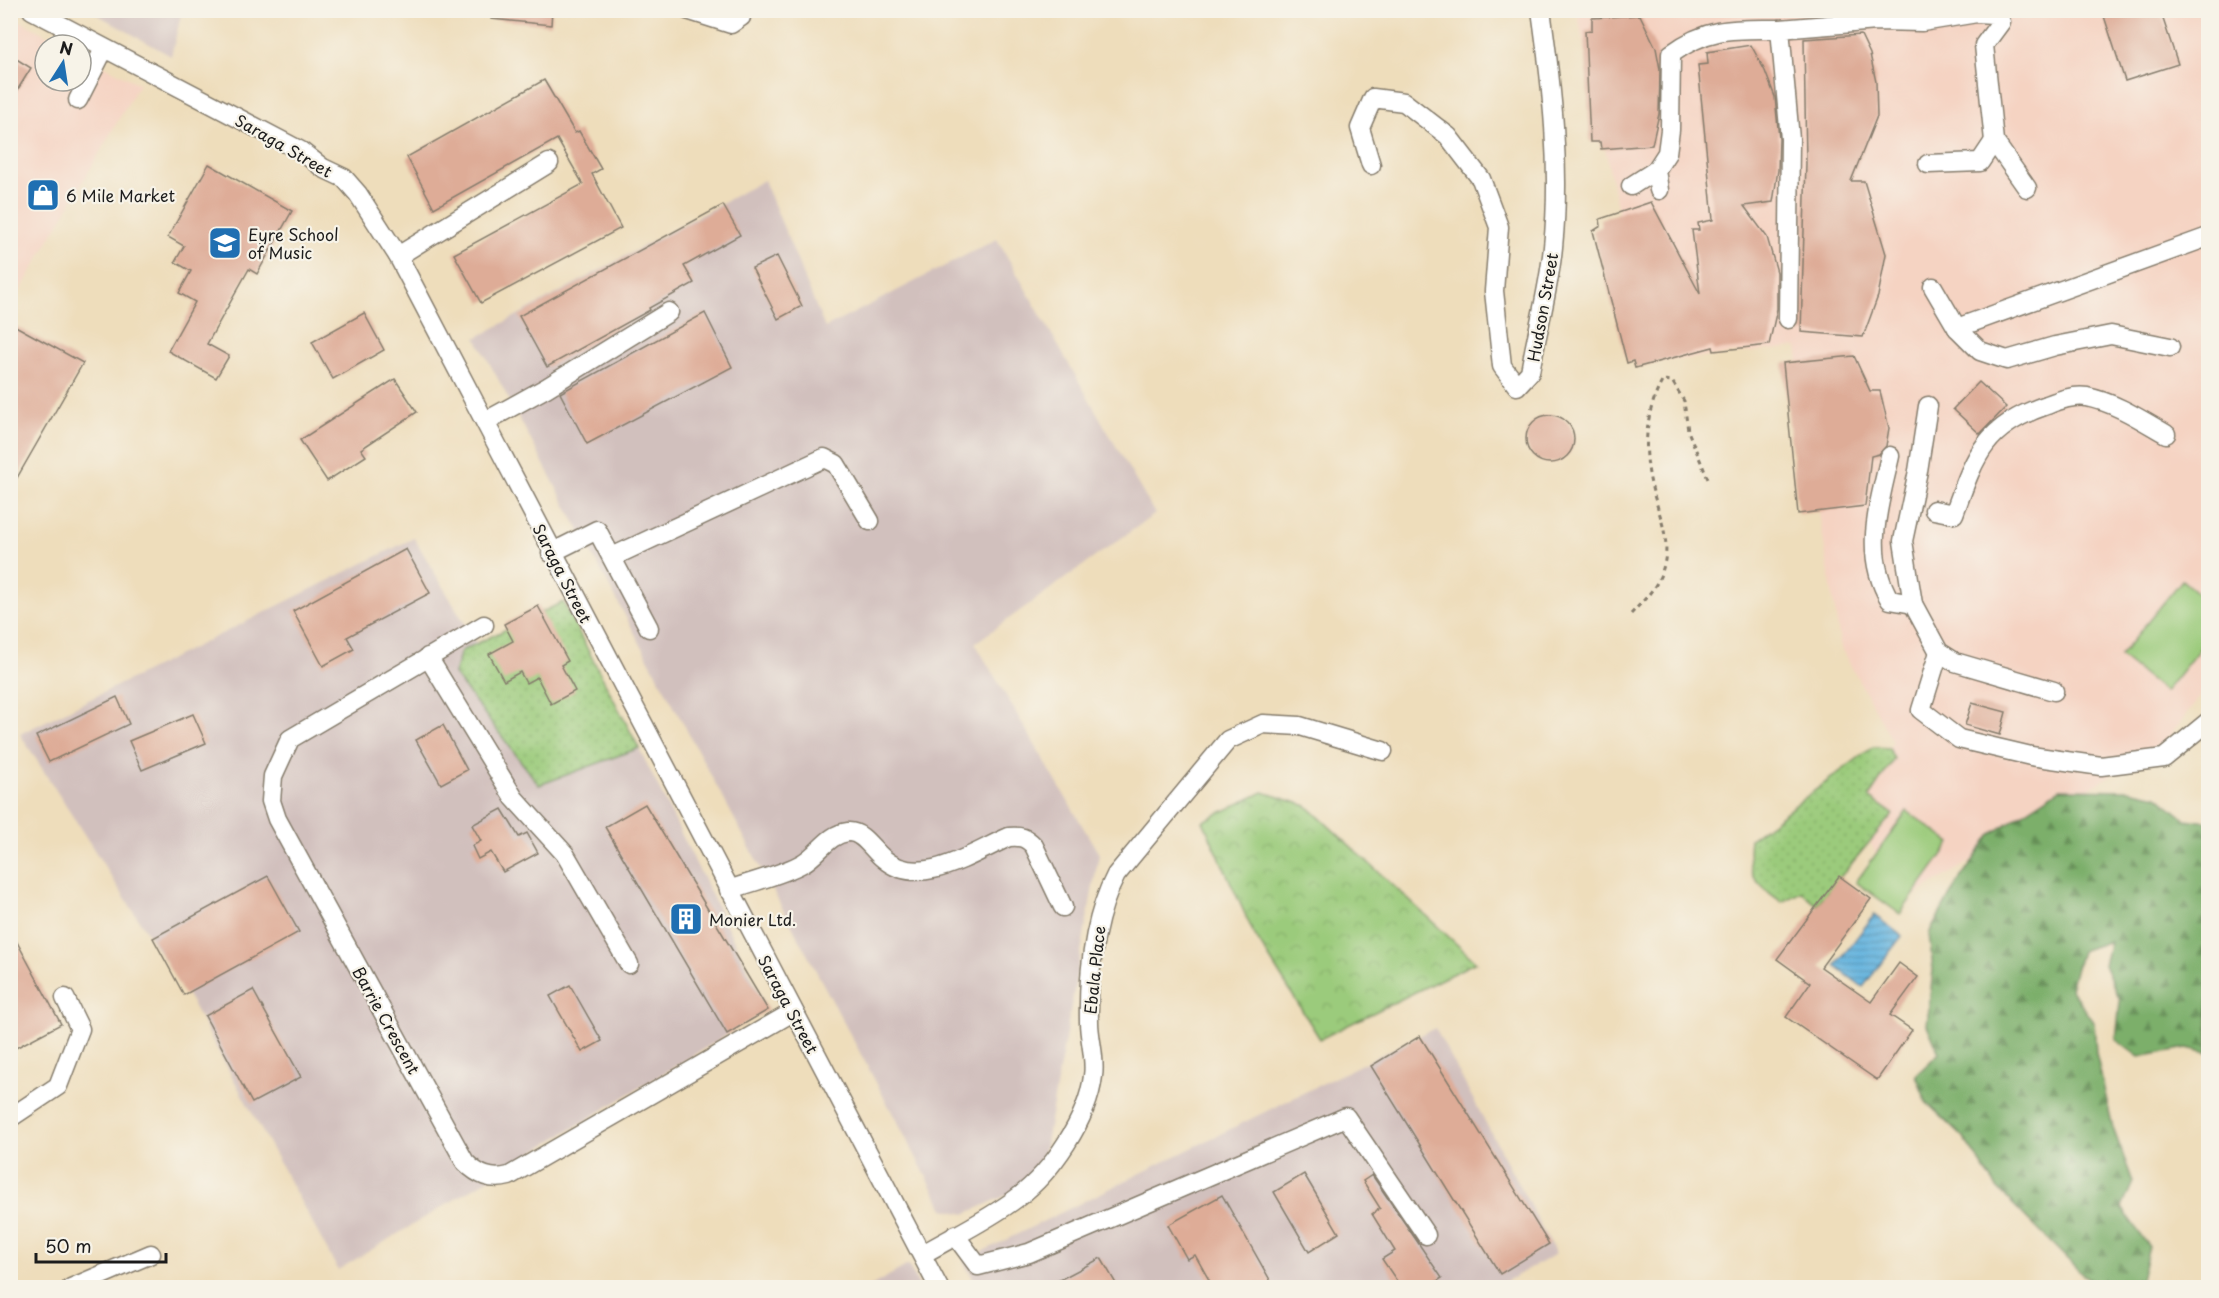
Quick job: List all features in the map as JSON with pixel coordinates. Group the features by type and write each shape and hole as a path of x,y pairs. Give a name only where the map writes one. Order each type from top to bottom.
{"street":[{"name":"Saraga Street","path":"32,10 301,152 322,168 344,178 376,218 486,421 552,553 939,1287"},
{"path":"687,10 731,24 741,17 742,10"},
{"name":"Hudson Street","path":"1371,165 1360,128 1373,98 1404,102 1448,136 1481,179 1499,227 1494,291 1502,366 1517,386 1530,372 1553,248 1555,177 1552,89 1541,10"},
{"path":"1631,186 1656,170 1667,153 1670,130 1671,54 1692,39 1725,30 1780,29 1986,12 1993,14 2001,22 1984,45 1994,141 1980,162 1928,164"},
{"path":"1780,29 1790,139 1788,319"},
{"path":"78,100 104,49"},
{"path":"1994,141 2027,188"},
{"path":"398,256 549,164"},
{"path":"1656,170 1659,190"},
{"path":"1957,328 2208,237"},
{"path":"1933,287 1957,328 1980,351 2007,360 2055,346 2111,335 2170,347"},
{"path":"486,421 546,388 669,312"},
{"path":"1934,510 1954,514 1981,448 2008,422 2055,402 2076,396 2098,400 2120,407 2166,434"},
{"path":"1928,406 1918,471 1903,541 1913,604 1939,652 1954,662 2054,691"},
{"path":"1890,456 1876,517 1873,551 1883,589 1890,600 1913,604"},
{"path":"612,557 824,458 836,464 870,521"},
{"path":"552,553 597,530 650,628"},
{"name":"Barrie Crescent","path":"484,625 290,739 273,776 271,801 277,819 465,1162 473,1170 497,1179 509,1176 793,1012"},
{"path":"1939,652 1921,710 1959,739 2031,756 2101,766 2164,758 2208,722"},
{"path":"428,657 514,798 565,854 629,964"},
{"name":"Ebala Place","path":"923,1254 1018,1198 1058,1157 1082,1116 1094,1076 1089,1022 1091,968 1102,900 1116,875 1227,741 1263,724 1300,726 1383,751"},
{"path":"729,890 800,864 827,841 845,832 858,834 892,865 915,871 956,862 1008,837 1022,837 1034,846 1063,907"},
{"path":"10,1118 58,1086 80,1029 65,998"},
{"path":"955,1235 978,1266 1029,1253 1346,1117 1426,1235"},
{"path":"71,1287 151,1254"}],"path":[{"path":"1631,614 1650,594 1661,574 1667,550 1664,520 1651,484 1646,445 1652,398 1663,380 1672,381 1684,401 1688,432 1708,479"}],"shaded area":[{"path":"91,11 182,11 171,56"},
{"path":"1577,11 2208,11 2208,686 2165,742 1902,903 1849,803 1893,742 1841,648 1818,506 1797,347 1649,363"},
{"name":"6 Mile Market","path":"11,16 43,33 33,33 33,93 93,93 93,59 139,84 11,307"},
{"path":"764,180 825,328 997,239 1155,514 975,643 1099,854 1045,1148 1029,1185 965,1214 944,1209 476,338"},
{"path":"414,538 477,644 461,652 539,785 639,748 768,1010 338,1270 192,1003 20,734"},
{"path":"1435,1028 1556,1254 1494,1288 978,1287 963,1261"},
{"path":"908,1265 920,1287 869,1287"}],"green space":[{"path":"2182,580 2208,602 2208,638 2165,692 2120,656"},
{"path":"563,602 639,748 539,785 454,674 461,651"},
{"path":"1873,747 1889,748 1894,759 1869,797 1893,814 1817,905 1801,892 1782,902 1754,877 1750,861 1750,839"},
{"path":"2060,789 2129,790 2157,796 2185,819 2208,822 2208,1053 2187,1048 2139,1057 2116,1040 2120,1001 2104,965 2110,941 2081,951 2070,988 2094,1022 2096,1053 2113,1128 2133,1182 2122,1208 2149,1247 2139,1287 2099,1287 2078,1270 1997,1188 1963,1137 1926,1102 1916,1075 1939,1053 1927,1025 1933,970 1929,934 1950,895 1990,835"},
{"path":"1263,792 1307,806 1476,962 1320,1039 1253,932 1203,821"},
{"path":"1907,811 1951,843 1900,914 1856,882"}],"water":[{"path":"1874,915 1902,936 1863,987 1835,966"}],"building":[{"path":"491,10 552,10 551,25 491,19"},
{"path":"2102,10 2160,10 2178,64 2125,81"},
{"path":"1640,15 1656,48 1660,69 1659,114 1652,145 1601,149 1600,142 1590,142 1585,31 1592,30 1592,18"},
{"path":"1861,35 1870,54 1876,82 1877,116 1851,181 1864,181 1886,254 1878,296 1863,337 1801,332 1806,163 1804,39"},
{"path":"1751,45 1765,71 1775,97 1779,139 1778,170 1773,202 1744,206 1767,237 1777,272 1777,309 1769,345 1714,351 1713,347 1635,368 1633,361 1627,363 1593,231 1601,226 1600,219 1651,202 1700,294 1692,230 1699,230 1698,223 1713,220 1698,65 1708,64 1707,52"},
{"path":"10,55 31,68 10,102"},
{"path":"544,80 575,133 579,131 601,169 592,174 621,228 481,303 454,254 583,184 557,139 434,208 407,157"},
{"path":"209,164 292,211 257,274 249,269 207,344 229,356 216,378 168,351 195,302 179,293 191,271 175,262 184,246 168,237"},
{"path":"723,205 740,235 684,266 694,283 547,367 519,316"},
{"path":"777,256 802,306 778,319 752,268"},
{"path":"364,313 384,350 333,379 312,342"},
{"path":"705,313 732,367 587,444 560,393"},
{"path":"10,323 83,363 10,490"},
{"path":"1854,356 1870,391 1880,391 1889,428 1886,446 1879,454 1871,456 1865,506 1798,514 1783,363"},
{"path":"395,379 417,412 361,449 366,456 327,481 300,440"},
{"path":"1979,382 2006,407 1980,434 1953,409"},
{"path":"1550,415 1567,422 1574,439 1567,456 1550,463 1533,456 1526,439 1533,422"},
{"path":"406,549 430,593 347,637 354,649 323,666 293,611"},
{"path":"538,606 568,661 561,665 575,691 551,704 537,677 526,683 520,672 504,681 489,654 513,641 504,624"},
{"path":"117,697 129,724 49,762 36,736"},
{"path":"1972,703 2006,712 2000,735 1965,725"},
{"path":"193,714 206,743 142,770 129,741"},
{"path":"443,725 467,770 441,784 416,740"},
{"name":"Monier Ltd.","path":"645,804 768,1010 727,1034 605,827"},
{"path":"502,809 519,837 527,833 538,853 503,872 491,852 478,859 472,846 481,841 472,825"},
{"path":"268,876 299,932 184,995 153,938"},
{"path":"1839,876 1871,899 1821,967 1871,1002 1899,963 1918,977 1890,1015 1912,1030 1877,1080 1786,1017 1810,983 1777,959"},
{"path":"10,929 61,1024 10,1051"},
{"path":"570,985 602,1041 582,1052 550,996"},
{"path":"253,990 301,1077 252,1103 205,1016"},
{"path":"1420,1036 1549,1244 1500,1274 1371,1066"},
{"path":"1304,1174 1339,1233 1309,1252 1274,1192"},
{"path":"1372,1175 1442,1278 1428,1287 1401,1287 1382,1259 1395,1251 1372,1214 1380,1208 1363,1181"},
{"path":"1222,1195 1274,1287 1213,1287 1195,1255 1187,1259 1168,1225"},
{"path":"1101,1258 1118,1287 1046,1287"}],"place":[{"name":"6 Mile Market","path":"43,195"},
{"name":"Eyre School of Music","path":"225,243"},
{"name":"Monier Ltd.","path":"686,919"}]}
